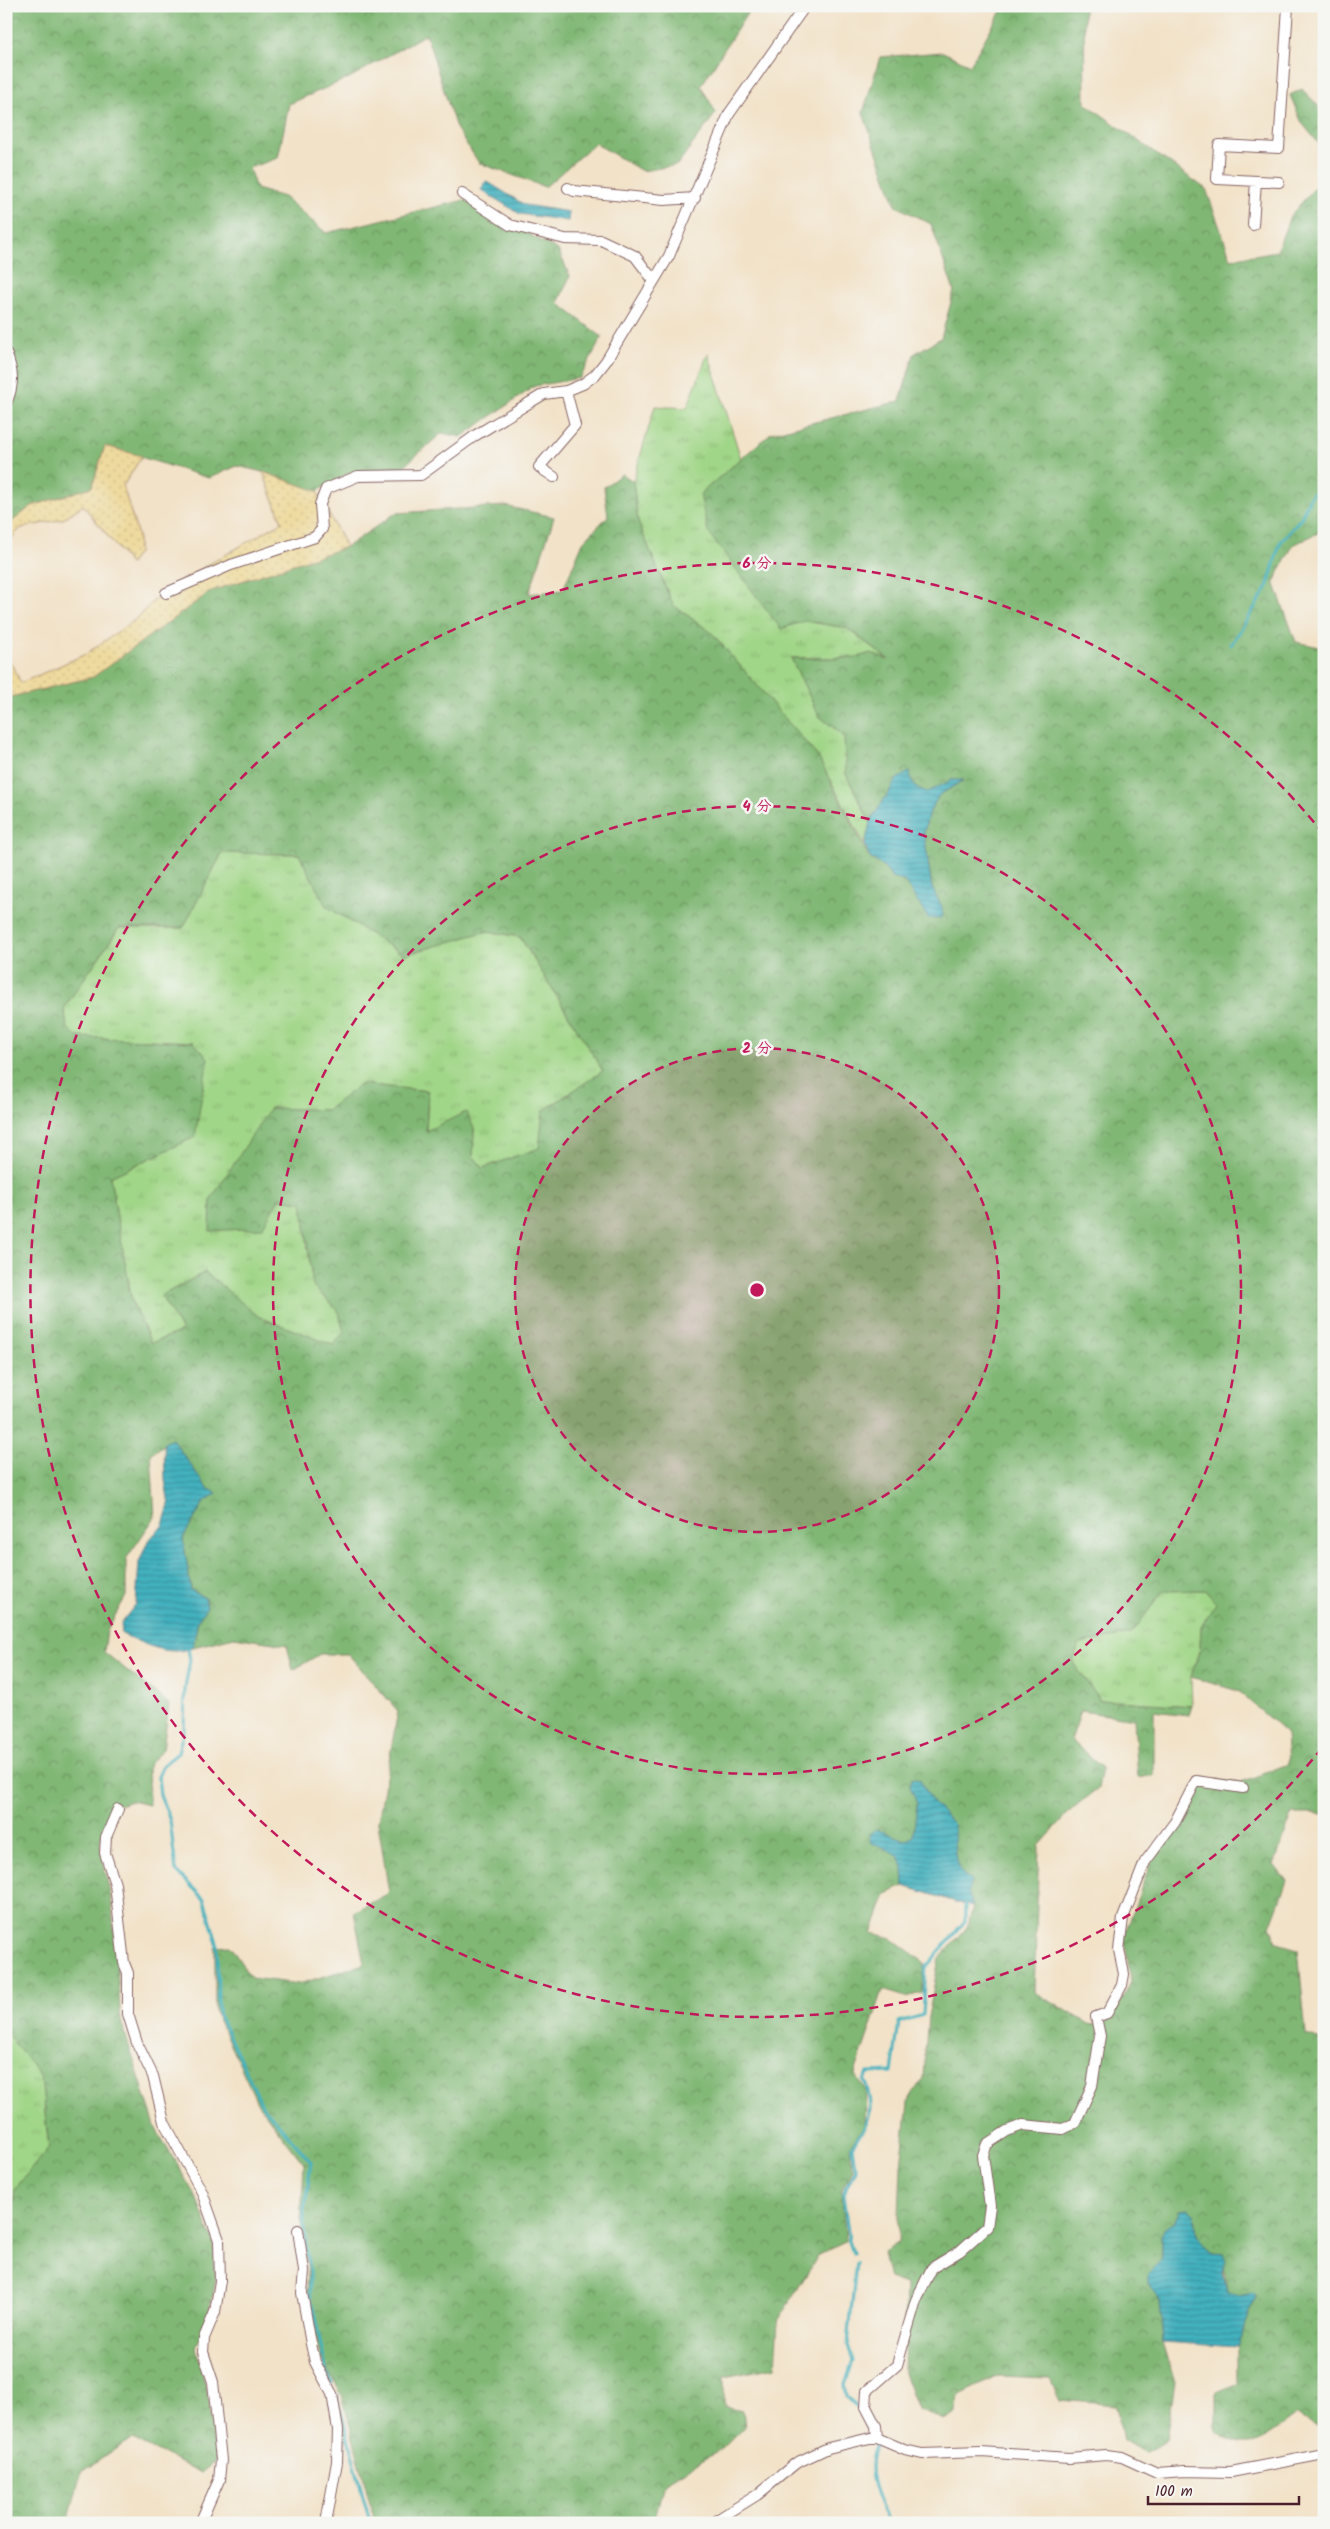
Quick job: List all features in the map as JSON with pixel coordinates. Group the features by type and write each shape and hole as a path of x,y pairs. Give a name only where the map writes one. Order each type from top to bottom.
{"street":[{"path":"166,593 231,565 315,537 322,529 320,504 326,489 358,476 421,475 476,435 544,394 566,391 583,384 595,375 669,256 729,114 805,6"},
{"path":"1279,182 1217,179 1219,145 1279,148 1288,6"},
{"path":"1253,224 1256,181"},
{"path":"568,188 574,191 664,200 695,198"},
{"path":"462,194 510,225 565,239 601,240 635,256 654,281"},
{"path":"6,353 14,376 12,391 6,403"},
{"path":"554,477 539,467 575,425 566,391"},
{"path":"877,2438 876,2426 866,2407 867,2391 897,2365 916,2300 932,2268 960,2251 987,2227 990,2206 983,2155 988,2144 1007,2131 1023,2124 1063,2129 1075,2123 1092,2086 1100,2036 1096,2017 1107,2013 1122,1985 1124,1974 1119,1950 1123,1918 1146,1862 1175,1822 1196,1781 1243,1788"},
{"path":"118,1809 106,1837 105,1853 115,1884 124,1963 128,1973 128,2014 138,2043 153,2076 164,2122 202,2192 218,2240 220,2281 215,2312 204,2338 203,2352 213,2382 221,2460 219,2480 200,2523"},
{"path":"298,2230 304,2271 302,2293 311,2344 315,2362 332,2394 338,2430 337,2462 326,2523"},
{"path":"712,2523 757,2495 796,2463 828,2448 877,2438 905,2450 922,2454 981,2452 1069,2458 1106,2455 1122,2457 1158,2473 1185,2471 1232,2472 1324,2454"}],"green space":[{"path":"6,6 752,6 701,86 716,113 677,165 642,171 595,143 545,187 479,163 456,128 426,34 351,77 289,104 278,158 249,168 256,189 284,197 326,233 465,200 558,250 570,276 558,303 602,337 580,378 535,386 461,437 442,433 396,473 351,472 317,491 263,472 237,466 209,478 105,446 92,487 32,506 6,526"},
{"path":"1004,6 1084,6 1085,103 1206,189 1231,259 1277,251 1290,216 1319,183 1324,162 1324,207 1315,211 1324,245 1324,530 1293,545 1274,582 1296,642 1324,648 1324,1814 1292,1814 1274,1865 1287,1881 1270,1926 1277,1943 1298,1949 1306,2035 1324,2041 1324,2430 1298,2414 1268,2436 1250,2443 1240,2443 1216,2432 1216,2392 1237,2383 1237,2347 1256,2297 1253,2293 1239,2296 1227,2293 1223,2254 1211,2253 1197,2235 1194,2213 1180,2209 1174,2223 1161,2235 1161,2261 1149,2283 1160,2300 1163,2342 1175,2382 1166,2440 1145,2453 1123,2440 1116,2405 1060,2400 1050,2378 998,2376 957,2396 956,2413 943,2420 918,2410 904,2373 906,2285 889,2279 883,2253 898,2243 901,2166 908,2103 923,2077 928,2017 939,1959 968,1925 973,1907 904,1886 886,1894 872,1933 891,1938 925,1963 922,1993 906,1997 883,1990 855,2073 866,2091 865,2125 850,2146 852,2170 841,2192 846,2241 819,2254 778,2321 775,2367 724,2377 724,2407 742,2411 744,2427 721,2450 664,2482 654,2523 375,2523 342,2395 320,2357 307,2293 308,2272 301,2223 304,2164 258,2104 215,2012 215,1947 230,1946 251,1978 299,1984 364,1964 354,1912 389,1893 378,1822 398,1711 348,1654 320,1654 293,1670 287,1645 234,1637 193,1647 198,1620 207,1606 205,1598 191,1590 183,1538 204,1502 207,1488 172,1439 151,1454 155,1517 126,1559 126,1596 107,1630 104,1652 169,1704 163,1749 148,1765 149,1805 131,1801 110,1808 100,1844 112,1904 121,2021 156,2129 196,2197 213,2241 216,2279 210,2312 196,2348 209,2400 216,2462 201,2473 132,2439 81,2472 68,2523 8,2523 6,2259 15,2189 49,2147 41,2077 6,2032 6,698 93,677 211,591 346,547 396,513 505,506 554,517 529,594 563,590 583,542 608,516 604,487 622,474 633,481 638,522 673,605 712,633 818,757 870,858 883,866 892,878 904,881 928,918 942,907 932,888 924,833 928,815 939,795 963,781 952,780 927,792 915,787 909,773 897,779 870,822 846,774 844,736 819,716 791,658 855,658 871,653 889,660 847,628 805,621 781,629 708,532 700,494 771,433 900,401 914,354 941,338 954,291 931,224 896,206 863,113 880,57 943,52 970,65","holes":["222,853 299,854 326,906 404,955 487,931 520,937 603,1071 543,1111 539,1148 483,1168 473,1156 474,1128 466,1112 426,1131 428,1091 361,1084 327,1110 270,1108 211,1199 210,1231 262,1228 279,1199 302,1202 313,1286 338,1310 344,1332 333,1345 259,1317 205,1272 161,1296 182,1331 151,1343 132,1302 110,1177 195,1137 208,1058 193,1042 77,1037 67,1027 64,1008 119,928 183,928","1205,1590 1216,1603 1201,1626 1200,1648 1191,1677 1238,1691 1286,1733 1288,1764 1239,1783 1204,1778 1149,1867 1124,1936 1131,1980 1112,2019 1091,2025 1034,1992 1039,1846 1073,1808 1098,1789 1102,1768 1071,1740 1081,1711 1134,1719 1138,1778 1154,1775 1154,1711 1189,1715 1192,1706 1100,1700 1073,1663 1079,1644 1131,1634 1163,1591"]},
{"path":"1302,89 1324,112 1324,150 1302,123 1290,95"},
{"path":"708,353 741,459 700,494 805,621 847,628 891,662 871,653 855,658 791,658 819,716 844,736 846,774 870,822 865,845 818,757 712,633 673,605 638,522 633,481 655,406 687,408"},
{"path":"222,853 299,854 326,906 404,955 487,931 520,937 603,1071 543,1111 540,1148 483,1168 473,1156 474,1128 426,1131 428,1091 361,1084 328,1110 270,1108 279,1199 302,1202 313,1286 338,1310 344,1333 333,1345 259,1317 205,1272 161,1296 182,1331 151,1343 132,1302 110,1177 195,1137 193,1042 77,1037 67,1027 64,1008 119,928 183,928"},
{"path":"1205,1590 1216,1603 1201,1626 1200,1648 1191,1677 1192,1706 1100,1700 1073,1663 1079,1644 1131,1634 1163,1591"},
{"path":"6,2032 41,2077 49,2148 15,2189 6,2259"}],"sand":[{"path":"105,446 142,456 123,486 138,536 138,553 130,564 83,505 63,519 21,528 6,544 6,526 32,506 92,487"},
{"path":"263,472 317,491 346,547 211,591 93,677 6,698 6,654 21,683 86,654 136,619 163,591 282,522"}],"water":[{"path":"486,181 525,205 569,212 568,221 520,214 481,190"},
{"path":"909,772 915,787 927,792 952,780 964,780 939,795 928,815 924,833 932,888 942,907 943,916 939,919 928,918 904,881 892,878 883,866 870,858 865,845 870,822 897,779"},
{"path":"172,1439 207,1488 217,1493 204,1502 183,1538 191,1590 205,1598 207,1607 198,1620 193,1647 175,1651 157,1648 122,1634 121,1623 136,1604 139,1562 148,1541 163,1525 169,1505 165,1480 164,1443"},
{"path":"912,1778 920,1780 933,1803 954,1824 955,1856 960,1870 971,1881 968,1892 973,1907 904,1886 901,1860 898,1856 870,1842 869,1834 876,1829 905,1840 913,1837 917,1804 910,1786"},
{"path":"1188,2208 1194,2213 1197,2235 1211,2253 1223,2254 1226,2261 1223,2272 1227,2293 1239,2296 1253,2293 1256,2297 1237,2347 1163,2342 1160,2300 1149,2283 1149,2274 1161,2260 1161,2235 1164,2228 1174,2223 1180,2209"}],"waterway":[{"path":"1231,645 1267,588 1280,543 1301,518 1310,497 1324,482"},
{"path":"188,1649 190,1660 185,1688 184,1729 178,1753 163,1765 158,1777 160,1795 170,1820 176,1871 204,1899 217,1943 218,2013 262,2105 311,2162 303,2225 310,2270 310,2294 326,2369 332,2384"},
{"path":"853,2253 849,2241 843,2194 855,2170 852,2146 863,2130 869,2115 870,2099 864,2080 868,2073 892,2072 899,2022 923,2015 926,1967 965,1921 965,1905"},
{"path":"856,2262 848,2345 853,2361 845,2385 847,2397 867,2418"},
{"path":"337,2396 370,2523"},
{"path":"876,2445 872,2455 872,2475 877,2495 889,2523"}]}
